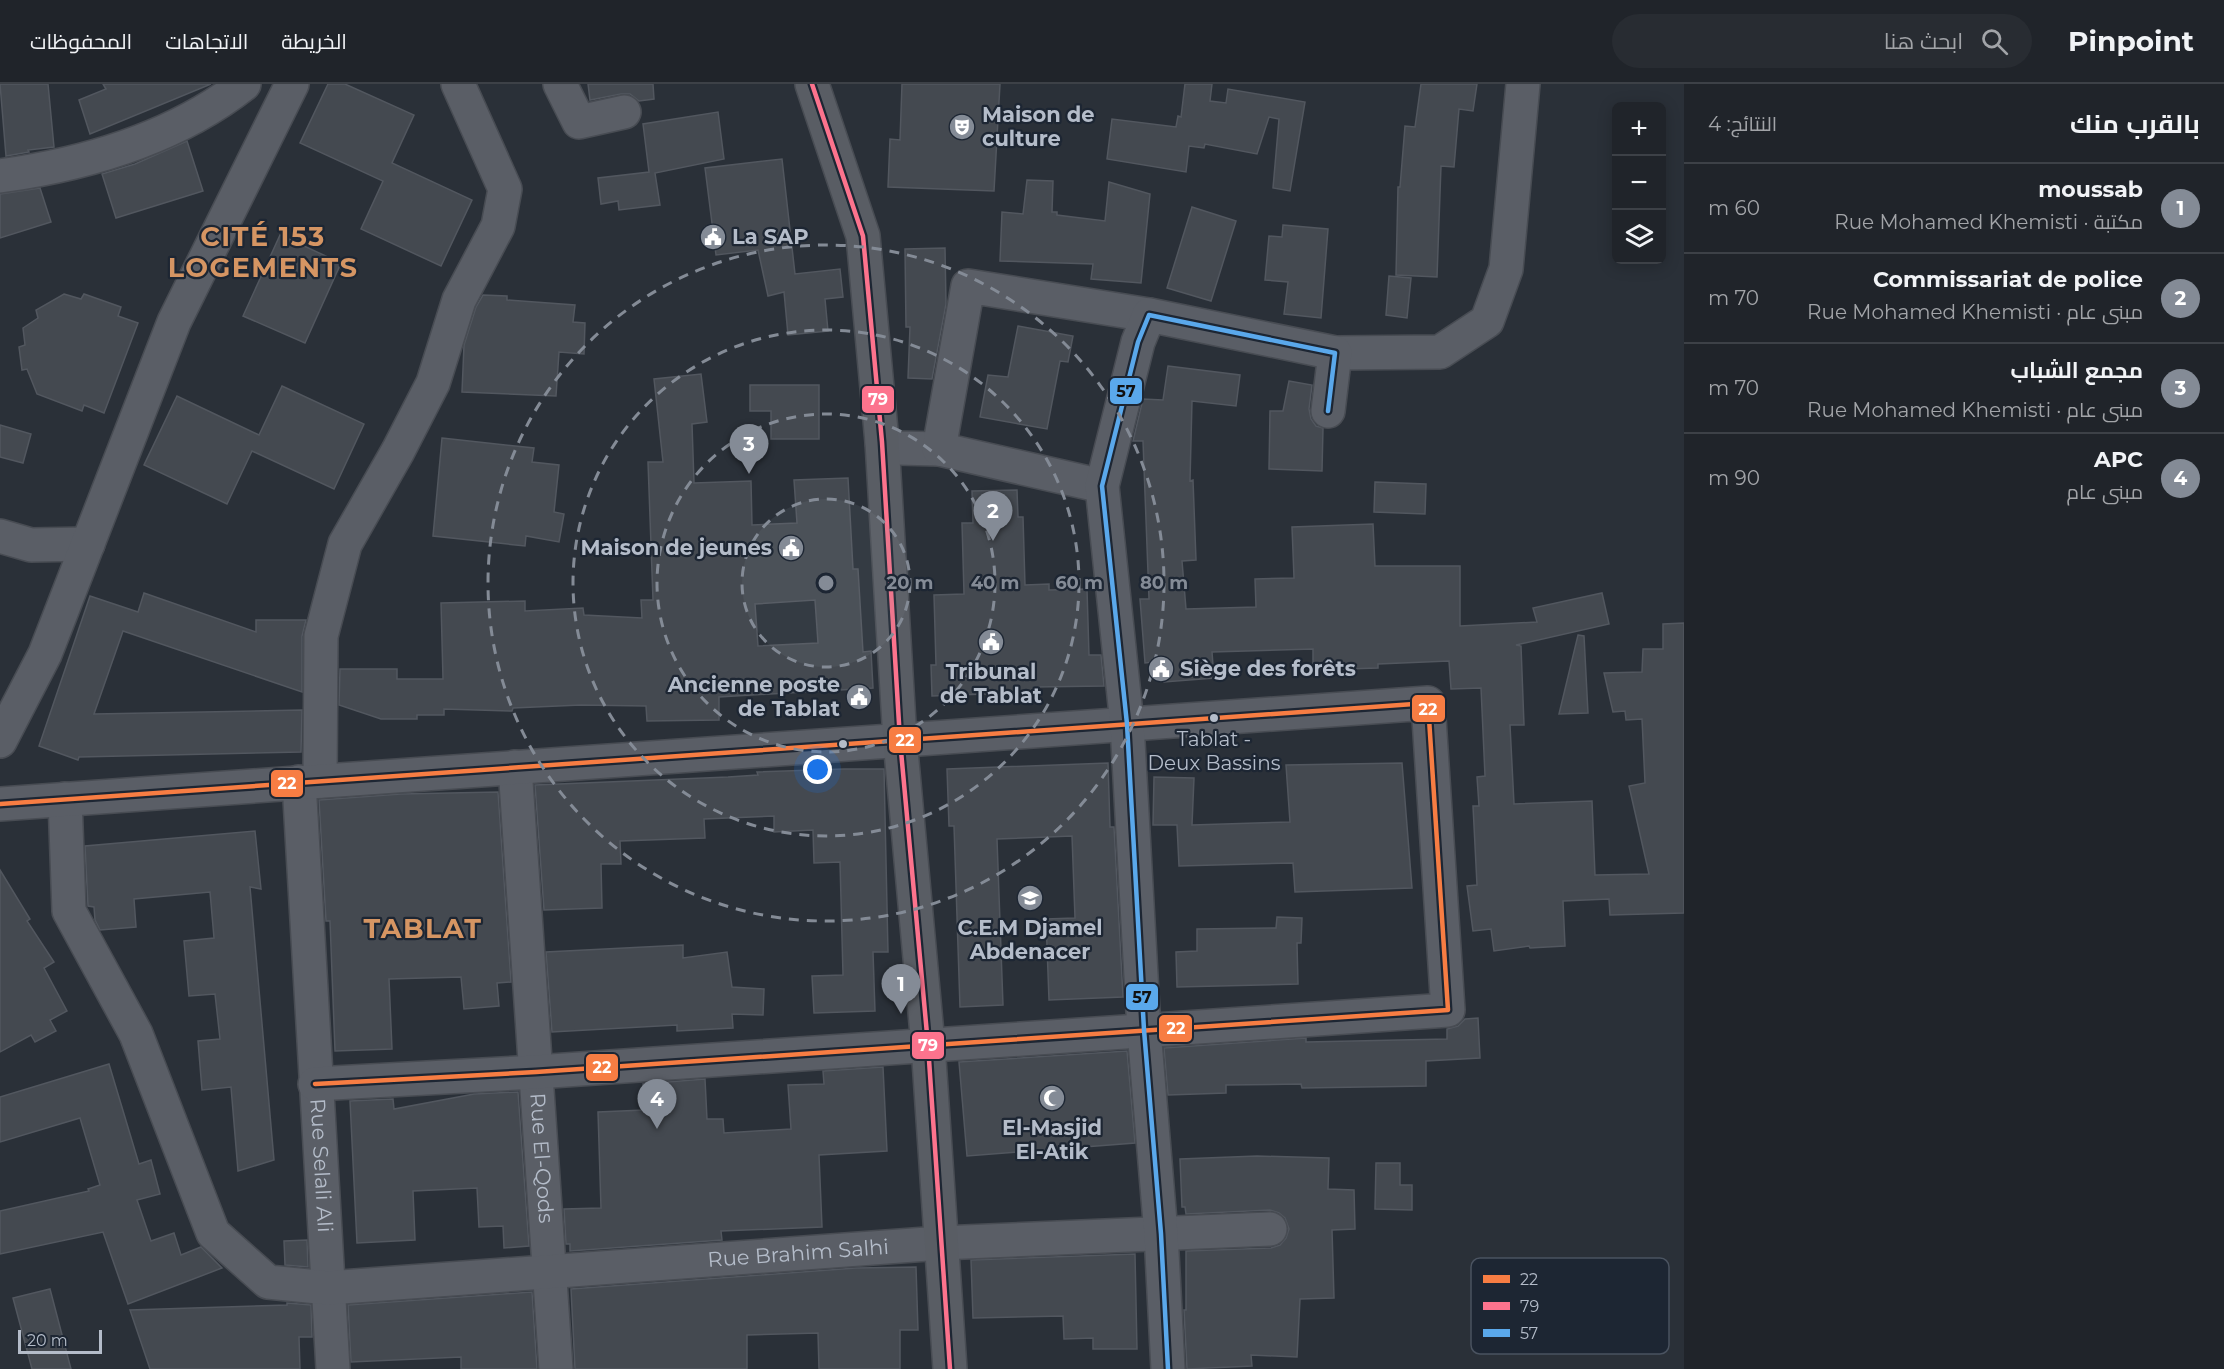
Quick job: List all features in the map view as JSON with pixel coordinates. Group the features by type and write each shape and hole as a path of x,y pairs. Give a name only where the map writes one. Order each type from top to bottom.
{"main road":[{"path":"812,84 863,236 882,442 900,740 928,1045 950,1369"}],"street":[{"path":"0,176 88,160 177,127 244,84"},
{"path":"0,741 45,654 174,322 292,84"},
{"name":"Rue Selali Ali","path":"333,1369 315,1084 309,782 321,636 345,544 398,451 433,383 459,300 498,226 504,189 459,84"},
{"path":"560,84 579,122 624,112"},
{"path":"939,449 969,286 1149,315 1335,353 1440,352 1487,321 1506,269 1523,84"},
{"path":"1149,315 1138,342 1102,486 1127,724 1144,1030 1161,1234 1168,1369"},
{"path":"1328,411 1335,353"},
{"path":"882,442 897,448 939,449 1102,486"},
{"path":"0,536 31,545 88,544"},
{"path":"0,804 1428,703 1448,1010 536,1072 315,1084"},
{"name":"Rue El-Qods","path":"515,767 556,1369"},
{"name":"Rue Brahim Salhi","path":"65,799 69,911 136,1034 213,1233 268,1282 328,1288 941,1243 1270,1229"}],"building":[{"path":"0,84 48,84 54,147 28,150 29,152 6,156"},
{"path":"103,84 211,84 90,134 79,100 106,89"},
{"path":"328,84 345,84 414,115 392,163 472,200 441,266 361,229 383,181 300,143"},
{"path":"588,84 653,84 654,99 639,101 630,94 621,94 590,100"},
{"name":"Maison de culture","path":"902,84 1000,84 994,191 888,187 890,139 900,140"},
{"path":"1185,84 1212,84 1210,101 1226,103 1228,89 1305,102 1290,191 1273,188 1279,119 1269,117 1257,154 1205,144 1204,148 1189,146 1186,172 1107,159 1112,119 1176,127 1178,116 1181,117"},
{"path":"1421,84 1477,84 1473,111 1459,109 1454,167 1441,166 1437,277 1396,275 1398,187 1400,187 1405,126 1415,127"},
{"path":"718,112 724,159 655,173 660,205 619,210 618,201 601,204 598,178 649,172 643,124"},
{"path":"187,141 203,191 116,218 102,174 135,164"},
{"path":"782,159 795,274 840,269 843,297 825,299 828,331 788,335 784,292 768,296 758,250 716,255 705,168"},
{"path":"1027,180 1053,181 1052,212 1057,212 1057,215 1105,221 1109,182 1150,194 1141,283 1091,279 1093,264 1000,261 1002,212 1023,214"},
{"path":"40,188 51,222 0,238 0,194"},
{"path":"1192,207 1236,221 1211,301 1167,288"},
{"path":"1283,225 1328,229 1321,318 1284,314 1288,282 1265,280 1269,236 1282,237"},
{"path":"280,235 341,263 305,343 243,316"},
{"path":"945,248 946,304 932,379 908,378 910,327 906,327 905,249"},
{"path":"1389,276 1411,278 1407,318 1386,315"},
{"path":"64,294 81,299 84,294 121,307 118,316 138,323 104,413 84,405 82,411 37,394 27,369 22,370 19,347 25,345 23,328 38,318 36,310"},
{"path":"483,295 507,296 507,300 575,305 573,322 585,323 584,354 559,352 556,396 462,392 464,345 476,307"},
{"path":"1018,326 1073,336 1068,362 1060,361 1047,429 980,417 988,375 1008,377"},
{"path":"1168,366 1240,375 1236,406 1192,401 1190,481 1193,480 1196,560 1182,561 1186,609 1256,607 1255,579 1294,578 1292,527 1373,524 1375,566 1460,566 1460,626 1537,622 1533,608 1602,593 1609,624 1516,645 1521,646 1524,725 1510,725 1514,804 1592,801 1595,875 1649,874 1629,786 1645,783 1642,719 1626,720 1625,711 1613,712 1604,673 1642,672 1643,649 1663,649 1663,624 1684,623 1684,913 1610,915 1609,899 1563,901 1565,946 1530,948 1529,946 1494,951 1491,929 1473,931 1467,886 1477,885 1473,806 1479,806 1477,777 1485,776 1481,688 1451,689 1449,661 1378,664 1378,668 1313,670 1313,649 1212,652 1214,678 1164,682 1162,661 1145,663 1140,599 1149,599 1143,441 1133,441 1143,399 1163,400"},
{"path":"701,374 707,422 692,424 694,483 751,481 752,525 797,523 794,480 848,478 853,569 858,569 863,652 871,651 873,688 719,697 719,720 647,721 646,706 581,705 513,708 512,711 444,709 444,715 417,715 417,719 381,719 339,705 340,669 397,669 397,679 443,679 441,603 525,601 525,611 583,608 584,615 642,618 641,600 653,600 648,462 663,462 654,379","holes":["815,600 818,643 758,646 755,604"]},
{"path":"1289,381 1312,385 1309,409 1311,419 1316,426 1323,428 1322,471 1269,469 1270,411 1283,411"},
{"path":"750,385 819,385 819,439 771,439 771,411 750,411"},
{"path":"282,386 364,424 334,489 252,451 227,504 144,465 177,396 259,435"},
{"path":"0,425 31,434 23,463 0,457"},
{"path":"442,438 534,448 532,462 559,465 554,512 564,514 559,542 526,536 525,546 433,536"},
{"path":"1375,482 1426,484 1425,514 1374,512"},
{"path":"1017,490 1018,517 1023,517 1025,585 1049,584 1049,590 1087,589 1089,655 1101,655 1104,686 1034,687 1034,692 932,696 931,665 936,665 934,595 964,594 962,523 973,523 972,491"},
{"path":"144,593 256,632 256,620 306,620 302,636 302,692 123,631 94,714 302,710 301,752 79,757 78,760 39,746 90,596 138,612"},
{"path":"1578,635 1584,636 1588,713 1559,714"},
{"name":"C.E.M Djamel Abdenacer","path":"1108,763 1110,827 1114,827 1123,997 1049,1000 1046,919 1075,918 1072,836 997,839 1003,1005 960,1007 954,826 949,826 947,769"},
{"path":"1402,763 1412,888 1295,892 1293,863 1179,866 1177,825 1153,825 1154,777 1194,778 1192,825 1290,822 1286,765"},
{"path":"884,769 888,952 873,952 875,1011 814,1013 812,976 843,975 840,862 814,863 813,830 774,832 774,816 704,819 705,838 620,841 621,864 601,864 602,908 544,910 535,785 728,777 758,775 757,772"},
{"path":"498,792 511,982 497,983 499,1006 464,1009 461,977 389,979 392,1049 335,1051 330,921 326,921 319,800 401,794"},
{"path":"255,831 261,889 250,887 274,1160 238,1171 231,1087 202,1090 198,1041 220,1039 215,994 189,996 184,941 214,938 210,892 134,899 136,927 100,930 95,920 94,907 88,906 85,846"},
{"path":"0,870 30,919 27,921 54,962 44,968 67,1011 50,1020 56,1031 35,1042 31,1035 0,1052"},
{"path":"1277,917 1302,918 1301,943 1297,943 1298,984 1177,987 1176,952 1197,951 1197,929 1276,928"},
{"path":"683,945 683,958 727,952 732,987 764,989 763,1015 732,1014 733,1028 677,1031 677,1025 552,1032 546,952"},
{"path":"1478,1018 1480,1058 1426,1061 1426,1086 1302,1088 1301,1084 1226,1085 1226,1093 1168,1095 1164,1048 1306,1038 1306,1042 1447,1039 1447,1029 1458,1026 1465,1019"},
{"name":"El-Masjid El-Atik","path":"1127,1051 1135,1143 967,1156 959,1062"},
{"path":"109,1064 139,1164 151,1160 160,1194 137,1200 151,1241 174,1233 181,1255 201,1247 222,1268 128,1304 103,1232 0,1254 0,1211 89,1191 88,1189 100,1185 80,1118 0,1142 0,1097"},
{"path":"883,1067 887,1151 819,1155 822,1227 721,1231 722,1240 570,1251 570,1244 566,1244 564,1209 601,1208 598,1112 644,1110 643,1084 705,1079 707,1119 723,1119 724,1133 791,1129 788,1085 824,1084 823,1071"},
{"path":"518,1092 529,1246 504,1248 503,1226 479,1227 477,1188 413,1191 415,1240 357,1243 350,1101 393,1099 394,1109 474,1094"},
{"path":"1257,1156 1329,1158 1328,1189 1354,1190 1355,1229 1332,1230 1334,1298 1300,1299 1297,1357 1251,1355 1252,1366 1187,1369 1184,1310 1186,1310 1186,1251 1271,1248 1280,1245 1289,1229 1285,1218 1270,1210 1186,1214 1185,1207 1182,1207 1180,1159"},
{"path":"1376,1163 1400,1163 1400,1185 1412,1185 1412,1210 1375,1209"},
{"path":"307,1240 308,1267 285,1265 284,1241"},
{"path":"1135,1254 1137,1349 1093,1349 1093,1338 1064,1339 1063,1316 973,1318 971,1260"},
{"path":"916,1267 918,1330 900,1330 900,1369 819,1369 818,1333 747,1335 747,1369 575,1369 571,1289 856,1268"},
{"path":"50,1289 71,1369 32,1369 13,1298"},
{"path":"532,1292 537,1369 461,1369 461,1357 351,1362 348,1305"},
{"path":"287,1303 311,1305 312,1337 299,1337 300,1369 150,1369 130,1310 287,1305"}],"transit line":[{"name":"79","path":"812,84 863,236 882,442 900,740 928,1045 950,1369"},
{"name":"57","path":"1168,1369 1161,1234 1144,1030 1127,724 1102,486 1138,342 1149,315 1335,353 1328,411"},
{"name":"22","path":"0,804 1428,703 1448,1010 536,1072 315,1084"}],"place":[{"name":"Maison de culture","path":"962,127"},
{"name":"La SAP","path":"713,237"},
{"name":"مجمع الشباب","path":"749,474"},
{"name":"Commissariat de police","path":"993,541"},
{"name":"Maison de jeunes","path":"791,548"},
{"name":"Tribunal de Tablat","path":"991,642"},
{"name":"Siège des forêts","path":"1161,669"},
{"name":"Ancienne poste de Tablat","path":"859,697"},
{"name":"Tablat - Deux Bassins","path":"1214,718"},
{"name":"C.E.M Djamel Abdenacer","path":"1030,898"},
{"name":"moussab","path":"901,1014"},
{"name":"El-Masjid El-Atik","path":"1052,1098"},
{"name":"APC","path":"657,1129"}],"district":[{"name":"CITÉ 153 LOGEMENTS","path":"263,252"},
{"name":"TABLAT","path":"423,929"}]}
